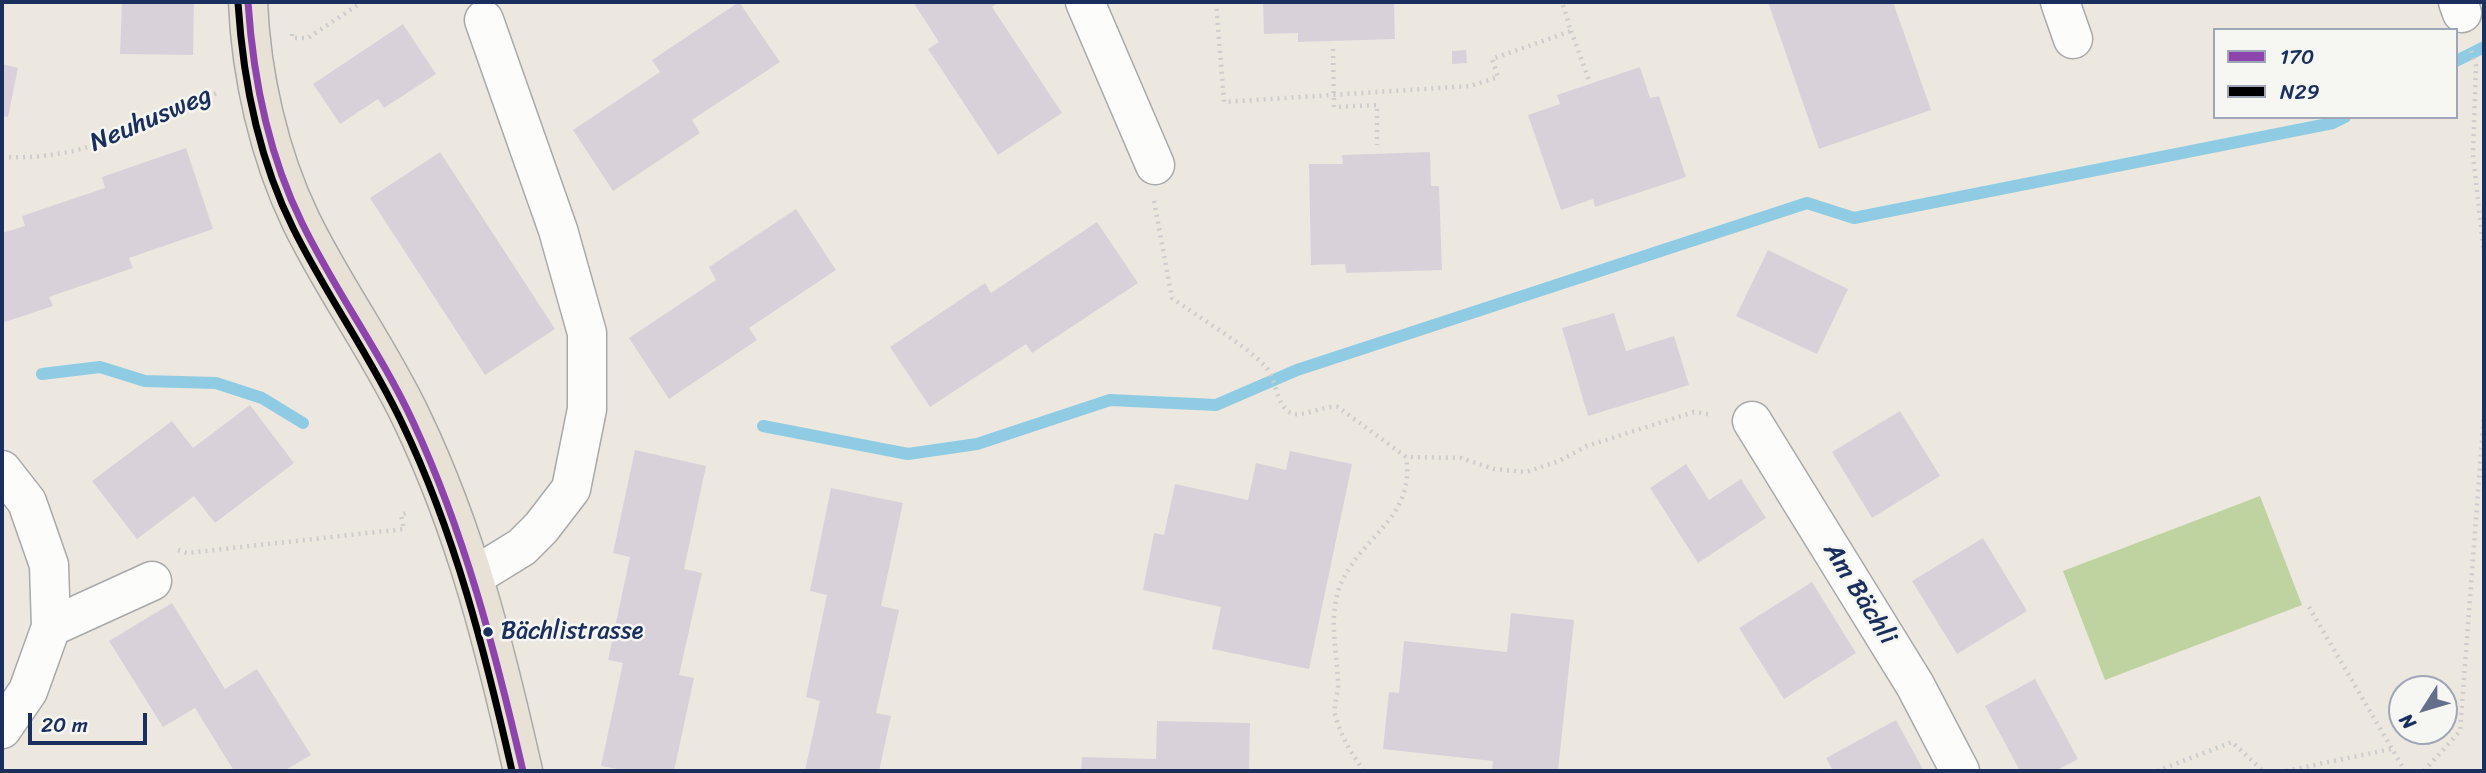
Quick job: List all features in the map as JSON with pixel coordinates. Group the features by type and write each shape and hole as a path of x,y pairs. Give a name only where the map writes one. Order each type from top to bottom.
{"main road":[{"path":"248,2 257,75 271,142 301,221 413,420 475,576 492,632 523,771"}],"street":[{"path":"1085,2 1155,166"},
{"path":"2060,2 2073,39"},
{"path":"475,576 522,547 541,528 571,489 587,409 587,333 558,230 484,20"},
{"name":"Am Bächli","path":"1752,421 1915,685 1960,771"},
{"path":"2,470 27,502 49,565 51,626 15,692 2,729"},
{"path":"51,626 152,581"}],"path":[{"path":"291,26 292,38 308,38 362,2"},
{"path":"1216,2 1224,102 1470,86 1498,77 1492,59 1571,31"},
{"path":"1562,2 1589,80"},
{"path":"2463,20 2476,66 2473,155 2484,254"},
{"path":"1333,50 1334,107 1377,105 1377,145"},
{"name":"Neuhusweg","path":"2,157 37,159 100,146 257,75"},
{"path":"1155,166 1152,188 1172,299 1267,367 1282,403 1292,414 1299,415 1327,405 1338,407 1406,457 1461,458 1494,469 1526,472 1559,461 1587,446 1694,412 1752,421"},
{"path":"2424,771 2460,731 2484,413"},
{"path":"1364,771 1346,746 1334,711 1338,684 1334,657 1335,614 1339,587 1349,570 1405,495 1409,474 1406,457"},
{"path":"187,553 397,529"},
{"path":"2309,607 2404,771"},
{"path":"2157,771 2232,742 2263,771"},
{"path":"2286,771 2391,749"}],"green space":[{"path":"2260,496 2302,605 2105,680 2063,571"}],"building":[{"path":"122,2 194,2 193,55 120,54"},
{"path":"739,2 780,62 692,120 700,133 613,191 573,130 660,72 652,60"},
{"path":"913,2 999,2 992,7 1062,113 998,155 928,49 939,42"},
{"path":"1263,2 1394,2 1395,39 1298,42 1298,33 1264,34"},
{"path":"1768,2 1893,2 1931,110 1819,149"},
{"path":"403,24 436,74 384,108 378,99 340,124 313,84"},
{"path":"1466,50 1467,63 1452,64 1452,51"},
{"path":"2,64 18,68 8,117 2,116"},
{"path":"1640,67 1650,98 1659,96 1686,177 1595,207 1593,199 1561,210 1528,115 1560,104 1557,95"},
{"path":"186,148 213,229 129,258 133,268 49,297 53,306 2,323 2,233 25,226 22,216 105,188 102,177"},
{"path":"440,152 555,329 485,375 370,198"},
{"path":"1430,152 1431,186 1439,186 1442,270 1346,273 1345,264 1311,265 1309,164 1343,164 1342,155"},
{"path":"796,209 836,270 749,328 757,340 669,399 629,338 716,280 709,267"},
{"path":"1097,222 1138,283 1032,353 1026,344 930,407 890,347 985,283 991,293"},
{"path":"1768,250 1848,289 1817,354 1736,316"},
{"path":"1614,313 1626,351 1674,336 1689,385 1588,416 1562,328"},
{"path":"250,405 294,463 215,523 194,496 137,539 92,481 172,421 193,448"},
{"path":"1900,411 1940,476 1872,518 1832,452"},
{"path":"635,450 706,466 684,569 702,573 679,675 694,678 674,771 627,771 601,766 623,663 608,660 630,557 613,553"},
{"path":"1290,451 1352,464 1309,669 1212,649 1221,607 1143,590 1154,533 1164,535 1175,484 1248,500 1256,463 1286,470"},
{"path":"1686,464 1709,500 1741,479 1766,518 1698,563 1650,488"},
{"path":"831,488 903,503 881,606 899,610 876,713 891,716 879,771 805,771 820,701 806,697 827,595 810,591"},
{"path":"1983,538 2027,611 1957,654 1912,581"},
{"path":"1812,582 1856,653 1784,699 1739,628"},
{"path":"172,603 225,689 257,669 311,755 284,771 234,771 195,708 163,727 109,641"},
{"path":"1511,613 1574,620 1558,771 1492,771 1493,761 1383,749 1389,692 1399,693 1404,641 1507,652"},
{"path":"2035,679 2078,759 2055,771 2020,771 1985,706"},
{"path":"1896,720 1924,771 1833,771 1826,758"},
{"path":"1157,721 1250,723 1249,771 1081,771 1082,757 1156,759"}],"waterway":[{"path":"2458,60 2484,47"},
{"path":"763,426 908,454 977,444 1110,400 1216,405 1297,370 1807,203 1854,218 2333,123 2341,119"},
{"path":"42,374 100,367 145,381 216,383 262,398 303,423"}],"transit line":[{"name":"170","path":"248,2 258,87 280,170 302,223 387,371 432,464 477,594 523,771"},
{"name":"N29","path":"238,3 248,90 270,174 293,228 376,373 421,465 467,594 512,771"}],"place":[{"name":"Bächlistrasse","path":"488,632"}]}
